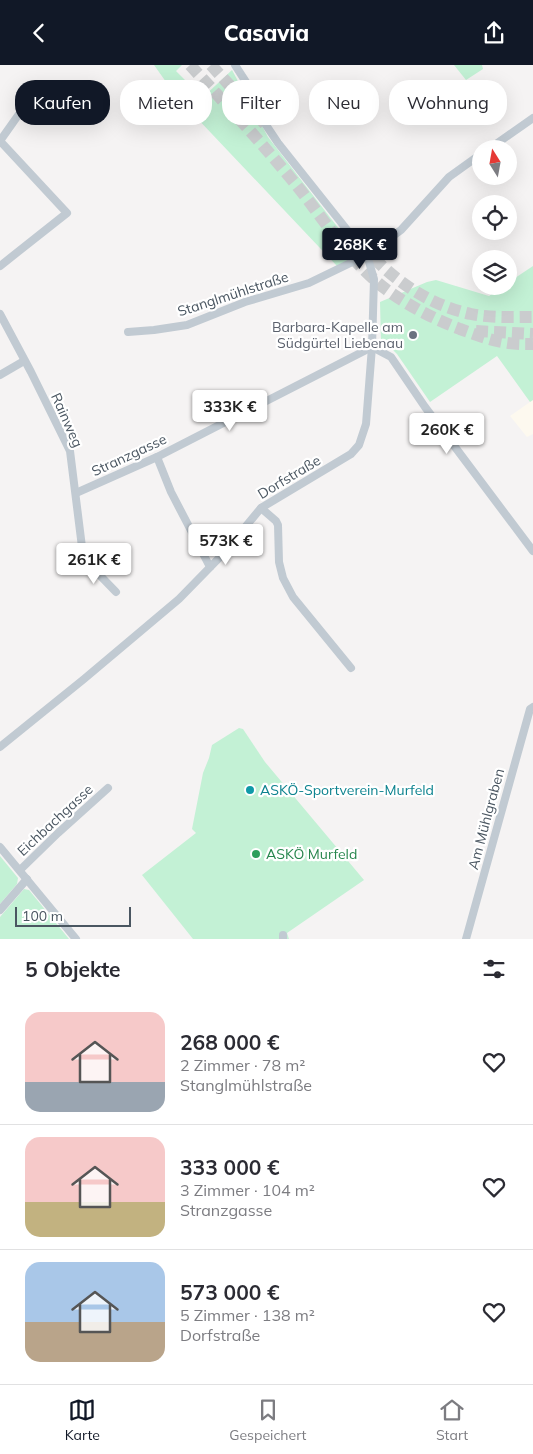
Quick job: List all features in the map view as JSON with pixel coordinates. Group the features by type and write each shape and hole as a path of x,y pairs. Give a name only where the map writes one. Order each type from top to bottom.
{"street":[{"path":"235,65 246,82 260,116 278,143 367,255"},
{"path":"502,140 533,119"},
{"path":"0,266 67,213 0,141 15,120"},
{"name":"Stanglmühlstraße","path":"128,332 186,325 246,301 308,283 367,255 401,230 449,177 472,160"},
{"name":"Dorfstraße","path":"0,747 178,599 210,567 261,508 351,454 359,445 366,424 372,347 374,279 367,255"},
{"name":"Rainweg","path":"0,315 31,371 70,451 76,493"},
{"path":"372,347 391,357 425,407 533,551"},
{"name":"Stranzgasse","path":"76,493 157,457 372,347"},
{"path":"0,375 24,361"},
{"path":"157,457 171,492 210,567"},
{"path":"76,493 85,560 116,592"},
{"path":"261,508 278,525 280,570 293,597 351,667"},
{"name":"Am Mühlgraben","path":"466,939 530,709 533,707"},
{"name":"Eichbachgasse","path":"20,870 108,789"},
{"name":"Eichbachgasse","path":"0,847 76,939"},
{"path":"0,910 27,879"}],"shaded area":[{"path":"533,400 533,434 527,437 510,416"}],"green space":[{"path":"154,65 182,65 176,71 185,80 165,80"},
{"path":"454,65 482,65 483,69 466,80"},
{"path":"232,70 237,80 222,80 222,125 262,125 268,137 356,251 358,259 337,266 203,125 212,125 212,89"},
{"path":"533,266 533,400 530,402 497,356 430,402 397,354 381,341 380,302 436,280 472,291 472,295 517,295 517,277"},
{"name":"ASKÖ Murfeld","path":"239,728 243,729 265,762 364,880 287,933 289,939 193,939 142,875 196,833 192,829 203,773 212,745"},
{"path":"0,856 18,878 17,884 0,904"},
{"path":"24,889 29,890 69,939 0,939 0,917"}],"tunnel":[{"path":"190,65 281,166 360,266 387,290 422,312 460,329 504,342 533,344"},
{"path":"211,65 225,80"},
{"path":"362,245 397,279 411,289 440,304 471,314 533,317"},
{"path":"476,331 533,334"}],"place":[{"name":"Barbara-Kapelle am Südgürtel Liebenau","path":"413,335"},
{"name":"ASKÖ-Sportverein-Murfeld","path":"250,790"},
{"name":"ASKÖ Murfeld","path":"256,854"}]}
